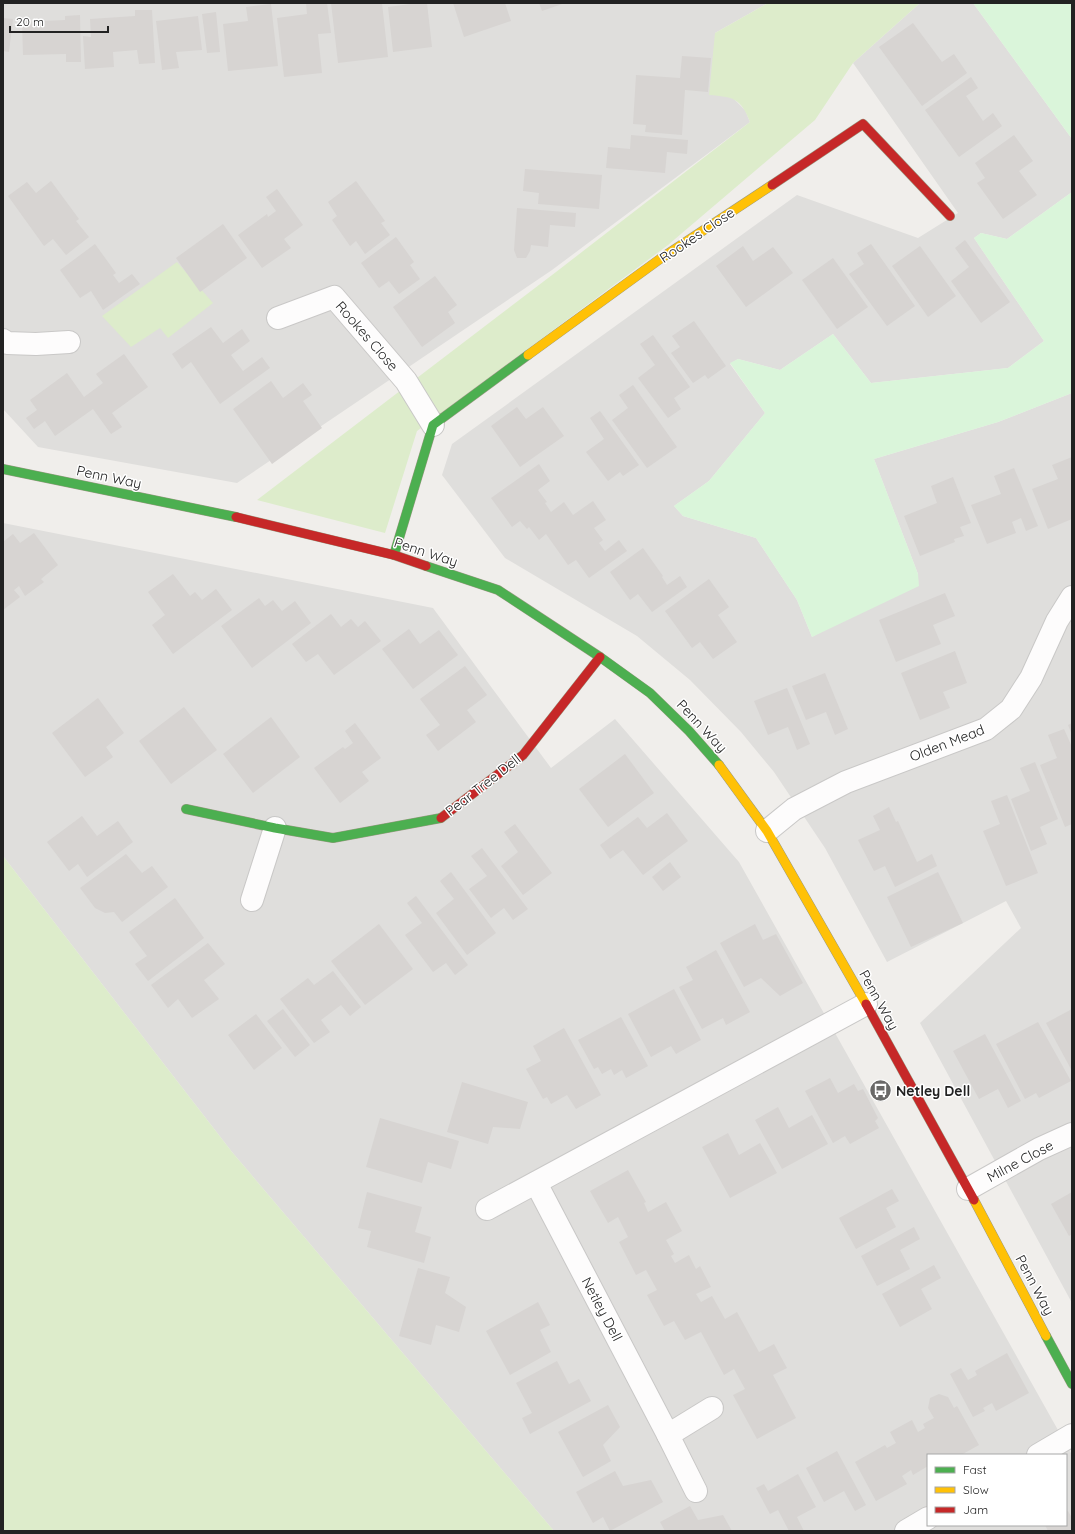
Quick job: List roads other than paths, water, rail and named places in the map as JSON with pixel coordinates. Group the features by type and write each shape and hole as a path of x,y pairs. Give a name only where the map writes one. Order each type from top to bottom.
{"street":[{"name":"Rookes Close","path":"278,318 334,297 406,381 434,425 660,259 863,124 950,216"},
{"path":"4,344 69,342"},
{"path":"394,555 434,425"},
{"name":"Penn Way","path":"3,469 231,516 394,555 498,590 600,657 650,693 690,731 724,770 767,831 866,1004 968,1189 1072,1384"},
{"name":"Olden Mead","path":"767,831 794,809 846,782 986,729 1011,709 1031,678 1057,621 1072,597"},
{"name":"Pear Tree Dell","path":"186,809 275,828 333,838 439,819 523,755 600,657"},
{"path":"252,900 275,828"},
{"path":"487,1209 866,1004"},
{"name":"Milne Close","path":"968,1189 1039,1149 1072,1134"},
{"name":"Netley Dell","path":"536,1183 696,1491"},
{"path":"668,1435 712,1408"},
{"path":"1040,1454 1072,1435"},
{"path":"906,1531 927,1519"}],"place":[{"name":"Netley Dell","path":"880,1091"}]}
